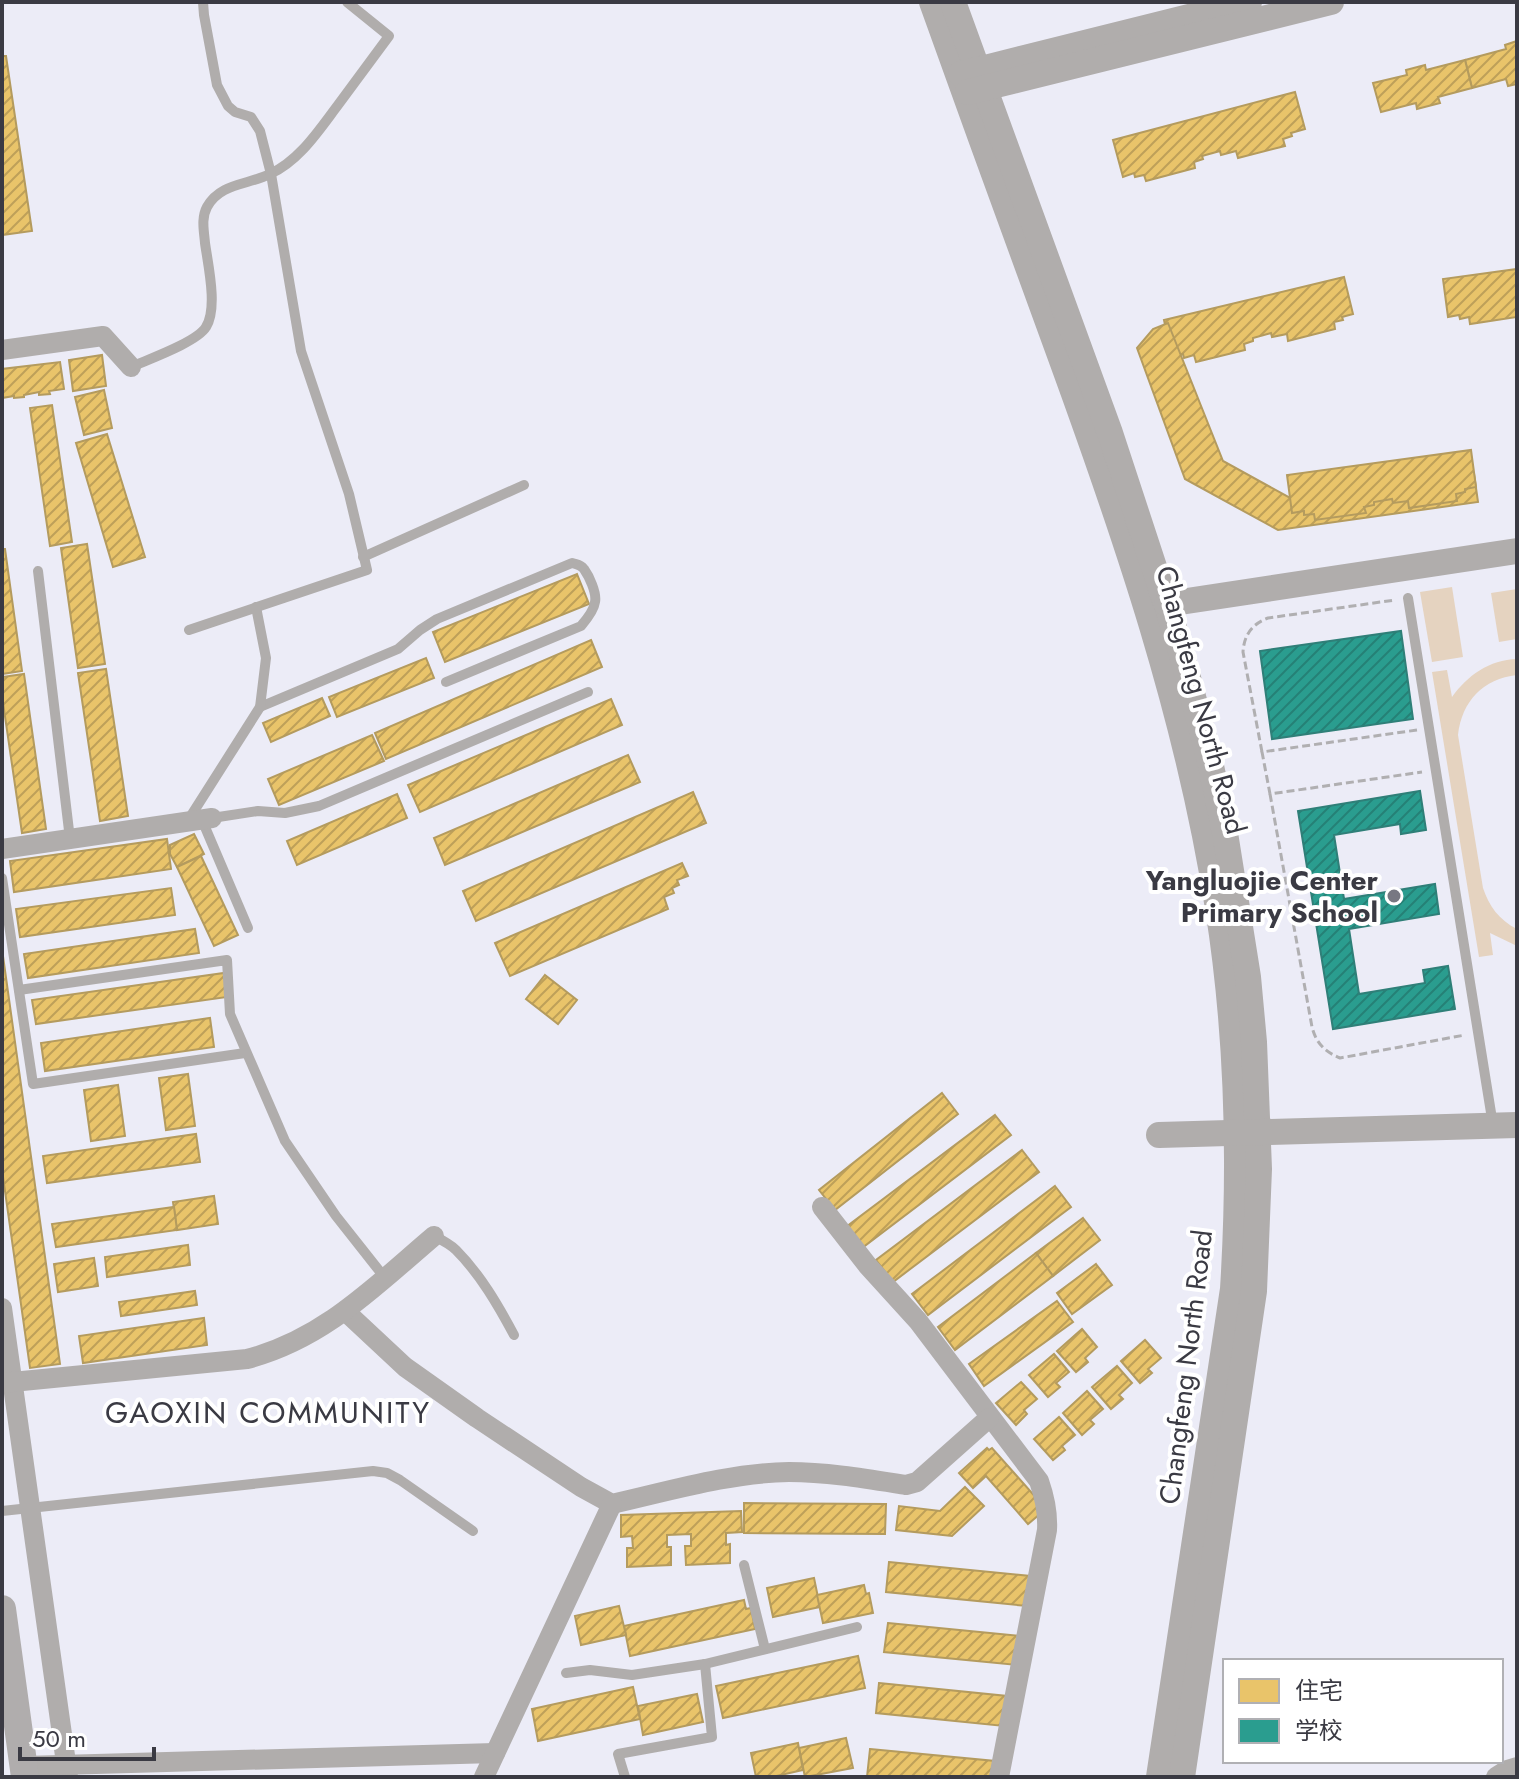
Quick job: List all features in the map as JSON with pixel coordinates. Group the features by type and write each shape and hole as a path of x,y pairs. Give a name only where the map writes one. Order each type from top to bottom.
{"main road":[{"path":"2,1609 25,1772"}],"street":[{"name":"Changfeng North Road","path":"932,2 971,82 1110,433 1167,604 1210,761 1238,904 1248,977 1254,1042 1233,1289 1159,1777"},
{"name":"Changfeng North Road","path":"953,2 971,82 1141,586 1176,705 1218,908 1228,979 1257,1230 1254,1291 1182,1777"},
{"path":"971,82 1249,2"},
{"path":"971,82 1331,2"},
{"path":"2,350 103,336 131,367"},
{"path":"1167,604 1517,551"},
{"path":"2,849 200,820"},
{"path":"1248,1139 1505,1126"},
{"path":"1159,1141 1517,1139"},
{"path":"822,1207 868,1266 918,1321 1039,1481 1044,1494 1047,1530 999,1777"},
{"path":"7,1382 247,1359 289,1346 345,1311 434,1236"},
{"path":"2,1308 7,1382 30,1509 67,1771"},
{"path":"345,1311 405,1367 581,1487 612,1504 712,1481 764,1473 815,1473 906,1485 917,1482 989,1418"},
{"path":"484,1777 612,1504"},
{"path":"25,1772 495,1753"},
{"path":"1496,1777 1517,1767"}],"lane":[{"path":"189,630 367,570 349,494 301,351 271,174 260,131 251,117 228,106 217,85 203,2"},
{"path":"131,367 187,342 207,327 211,315 211,295 203,224 206,207 224,189 271,174 305,148 389,36 347,2"},
{"path":"363,557 524,485"},
{"path":"260,707 398,649 437,619 572,563 585,570 596,596 581,626 446,682"},
{"path":"38,571 70,839"},
{"path":"1408,598 1478,1033 1505,1126"},
{"path":"200,820 260,707 266,658 256,607"},
{"path":"200,820 258,811 285,813 319,806 588,692"},
{"path":"200,820 248,928"},
{"path":"2,878 33,1084 245,1053"},
{"path":"19,990 227,960 230,1014 285,1141 336,1216 385,1278"},
{"path":"434,1236 454,1248 472,1268 514,1335"},
{"path":"2,1511 373,1471 387,1473 400,1480 473,1531"},
{"path":"744,1565 765,1649"},
{"path":"566,1673 590,1670 632,1675 705,1664 857,1627"},
{"path":"625,1777 618,1754 712,1737 705,1664"}],"path":[{"path":"1408,598 1261,620 1250,630 1243,652 1312,1027 1322,1048 1340,1058 1478,1033"},
{"path":"1262,752 1429,728"},
{"path":"1270,794 1435,770"}],"shaded area":[{"path":"1452,587 1463,657 1432,662 1420,592"},
{"path":"1517,589 1517,639 1499,642 1491,593"},
{"path":"1517,659 1517,675 1494,681 1469,702 1458,735 1483,888 1496,912 1517,929 1517,946 1490,933 1493,955 1479,957 1432,672 1447,670 1452,697 1480,670 1497,662"}],"building: 住宅":[{"path":"1517,41 1517,84 1508,86 1506,79 1472,88 1465,60 1506,49 1505,45"},
{"path":"2,56 6,56 32,231 2,235"},
{"path":"1465,60 1472,88 1438,97 1440,103 1417,109 1416,103 1381,112 1373,83 1407,75 1406,70 1425,65 1426,70"},
{"path":"1295,92 1305,129 1283,139 1285,146 1238,158 1236,151 1221,155 1220,151 1202,156 1203,159 1194,162 1195,168 1146,181 1144,175 1135,177 1134,173 1123,177 1113,140"},
{"path":"1517,269 1517,317 1470,324 1469,317 1448,317 1443,279"},
{"path":"1344,277 1353,314 1334,322 1335,329 1288,341 1287,334 1272,337 1271,333 1253,338 1253,341 1244,344 1245,350 1196,362 1194,355 1172,357 1164,320"},
{"path":"1168,323 1223,461 1292,499 1474,474 1478,502 1278,530 1185,479 1137,348 1153,329"},
{"path":"102,355 106,386 73,391 69,360"},
{"path":"60,362 64,389 49,391 50,394 39,395 39,392 24,397 2,398 2,369"},
{"path":"104,390 112,428 84,435 75,397"},
{"path":"52,405 72,542 50,546 30,408"},
{"path":"107,434 145,557 113,567 76,443"},
{"path":"1471,450 1476,487 1456,494 1457,501 1409,508 1408,501 1393,503 1392,499 1364,507 1366,513 1315,520 1314,514 1304,515 1304,511 1292,513 1287,475"},
{"path":"87,544 105,664 78,668 61,548"},
{"path":"2,549 5,549 22,671 2,674"},
{"path":"577,574 589,604 445,662 433,632"},
{"path":"591,640 602,667 386,759 375,733"},
{"path":"426,658 434,678 337,717 329,697"},
{"path":"106,669 128,816 100,821 78,673"},
{"path":"24,674 46,829 22,833 2,696 2,677"},
{"path":"322,698 330,716 271,742 263,723"},
{"path":"611,699 622,725 420,812 408,785"},
{"path":"372,735 384,761 279,805 268,779"},
{"path":"628,755 640,782 445,865 434,838"},
{"path":"693,792 706,823 476,921 463,891"},
{"path":"397,794 407,818 297,865 287,841"},
{"path":"194,834 204,854 177,867 170,854 170,845"},
{"path":"167,839 171,869 14,892 10,861"},
{"path":"201,856 238,935 214,946 177,867"},
{"path":"682,863 688,876 677,880 679,885 672,888 674,893 664,897 668,909 510,976 495,943"},
{"path":"171,888 175,915 20,937 16,909"},
{"path":"195,929 199,953 28,978 24,954"},
{"path":"2,949 60,1364 30,1368 2,1170"},
{"path":"224,973 227,997 36,1024 32,1000"},
{"path":"545,975 577,1000 558,1024 526,999"},
{"path":"210,1018 214,1047 45,1071 41,1043"},
{"path":"188,1074 195,1126 166,1130 159,1078"},
{"path":"118,1085 125,1136 91,1141 84,1090"},
{"path":"942,1093 958,1114 835,1210 819,1190"},
{"path":"995,1115 1011,1135 862,1248 846,1227"},
{"path":"196,1134 200,1162 47,1183 43,1156"},
{"path":"1022,1150 1039,1172 893,1282 876,1260"},
{"path":"1055,1186 1071,1207 928,1315 912,1294"},
{"path":"214,1196 218,1224 177,1230 173,1202"},
{"path":"174,1207 177,1230 56,1247 52,1224"},
{"path":"1083,1218 1100,1240 1053,1276 1036,1253"},
{"path":"188,1245 190,1265 107,1277 105,1257"},
{"path":"1036,1253 1053,1276 955,1350 938,1327"},
{"path":"94,1258 98,1286 58,1292 54,1264"},
{"path":"1096,1264 1112,1285 1072,1314 1057,1293"},
{"path":"195,1291 197,1305 121,1316 119,1302"},
{"path":"1057,1301 1073,1322 984,1386 969,1364"},
{"path":"204,1318 207,1345 83,1363 79,1336"},
{"path":"1082,1329 1097,1347 1085,1358 1088,1362 1076,1372 1057,1351"},
{"path":"1145,1340 1161,1358 1148,1369 1152,1373 1140,1383 1121,1361"},
{"path":"1054,1354 1069,1372 1056,1383 1060,1387 1048,1397 1029,1375"},
{"path":"1117,1366 1132,1383 1119,1395 1123,1399 1111,1409 1092,1387"},
{"path":"1021,1382 1037,1399 1024,1410 1027,1414 1016,1425 996,1403"},
{"path":"1087,1391 1103,1409 1090,1420 1094,1424 1082,1435 1063,1413"},
{"path":"1059,1417 1075,1435 1062,1446 1065,1450 1053,1460 1034,1439"},
{"path":"987,1448 992,1448 1046,1509 1028,1524 986,1476 973,1488 959,1473"},
{"path":"965,1487 984,1506 952,1536 896,1530 899,1506 940,1511"},
{"path":"744,1503 886,1504 885,1534 744,1533"},
{"path":"741,1511 742,1532 726,1533 726,1545 730,1544 730,1563 686,1565 685,1546 691,1546 691,1534 667,1535 671,1565 627,1567 627,1548 633,1548 632,1536 621,1537 621,1515"},
{"path":"889,1562 1030,1576 1027,1606 886,1592"},
{"path":"814,1578 820,1607 773,1617 767,1588"},
{"path":"864,1585 873,1613 823,1623 817,1595"},
{"path":"744,1600 746,1609 751,1608 755,1629 630,1656 624,1626"},
{"path":"619,1606 626,1635 581,1645 575,1616"},
{"path":"888,1623 1020,1636 1017,1665 884,1652"},
{"path":"858,1656 865,1688 723,1718 716,1686"},
{"path":"879,1683 1007,1696 1004,1726 876,1713"},
{"path":"633,1687 640,1719 538,1741 532,1709"},
{"path":"697,1694 703,1722 643,1735 638,1706"},
{"path":"846,1738 853,1768 805,1777 799,1748"},
{"path":"798,1743 803,1770 756,1777 751,1753"},
{"path":"870,1749 995,1761 993,1777 867,1777"}],"building: 学校":[{"path":"1401,631 1413,719 1272,739 1260,651"},
{"path":"1420,791 1426,830 1401,834 1400,824 1334,835 1344,899 1435,884 1439,914 1349,929 1359,994 1425,983 1423,970 1448,966 1455,1009 1333,1029 1298,811"}],"place":[{"name":"Yangluojie Center Primary School","path":"1394,896"}],"district":[{"name":"GAOXIN COMMUNITY","path":"268,1412"}]}
